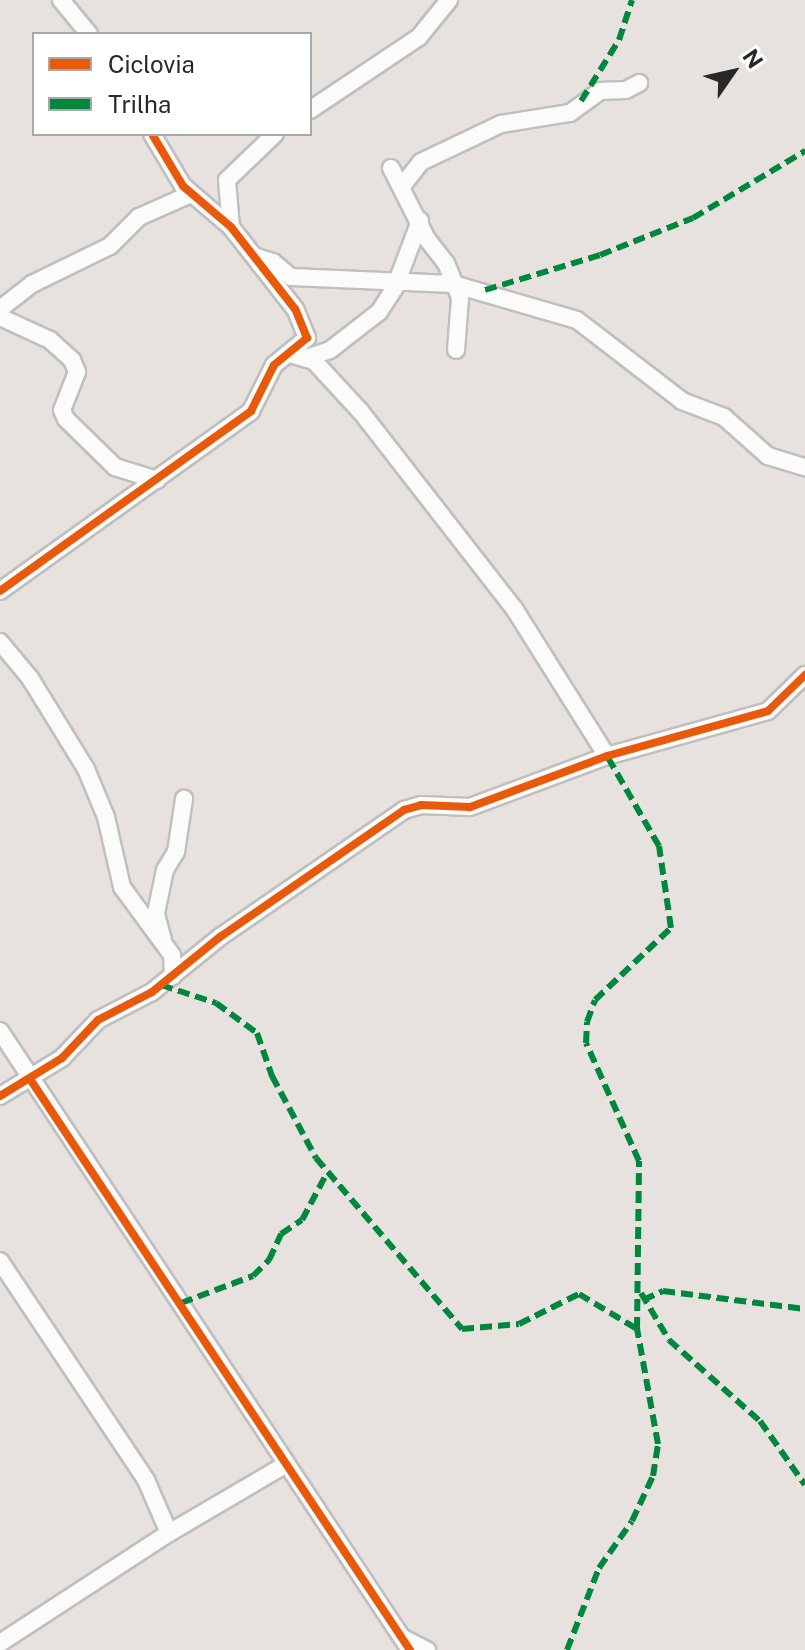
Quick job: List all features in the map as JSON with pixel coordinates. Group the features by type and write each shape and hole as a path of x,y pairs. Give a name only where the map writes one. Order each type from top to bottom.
{"street":[{"path":"61,0 87,32"},
{"path":"312,109 419,37 449,0"},
{"path":"403,185 421,162 501,124 570,113 600,91 626,90 639,83"},
{"path":"153,136 191,194 231,227 305,324 307,338 301,356"},
{"path":"231,227 227,180 273,136"},
{"path":"391,168 456,287 460,310 456,350"},
{"path":"0,309 32,284 110,246 139,217 191,194"},
{"path":"0,591 251,411 274,365 330,350 373,319 397,280 420,221"},
{"path":"254,256 273,262 291,277 368,284 397,280 456,287 499,294 577,320 682,401 724,417 768,456 805,467"},
{"path":"0,317 50,340 72,360 77,372 62,410 66,419 115,467 157,480"},
{"path":"301,356 361,412 500,590 607,756"},
{"path":"0,642 30,678 86,769 106,817 122,887 167,948"},
{"path":"0,1096 62,1058 98,1020 173,976 220,937 404,810 421,805 470,807 607,756 768,711 805,675"},
{"path":"173,976 174,963 156,913 165,870 175,858 184,799"},
{"path":"0,1031 406,1644 427,1650"},
{"path":"0,1261 146,1480 169,1533"},
{"path":"0,1643 169,1533 285,1465"}],"marked path":[{"path":"581,101 619,40 632,0"},
{"path":"485,290 600,255 693,218 805,151"},
{"path":"567,1650 599,1568 632,1521 653,1476 658,1444 637,1329 639,1161 586,1043 587,1022 595,1000 671,928 659,846 607,756"},
{"path":"161,985 216,1003 257,1033 272,1076 316,1158 462,1329 519,1324 579,1294 637,1329"},
{"path":"181,1303 253,1276 269,1260 281,1234 302,1220 327,1173"},
{"path":"643,1300 663,1291 805,1309"},
{"path":"641,1293 669,1340 760,1421 805,1485"}],"cycle path":[{"path":"0,591 251,411 274,365 307,338 295,309 231,227 183,186 153,136"},
{"path":"0,1096 62,1058 98,1020 152,992 220,937 404,810 421,805 470,807 607,756 768,711 805,675"},
{"path":"30,1079 410,1650"}]}
